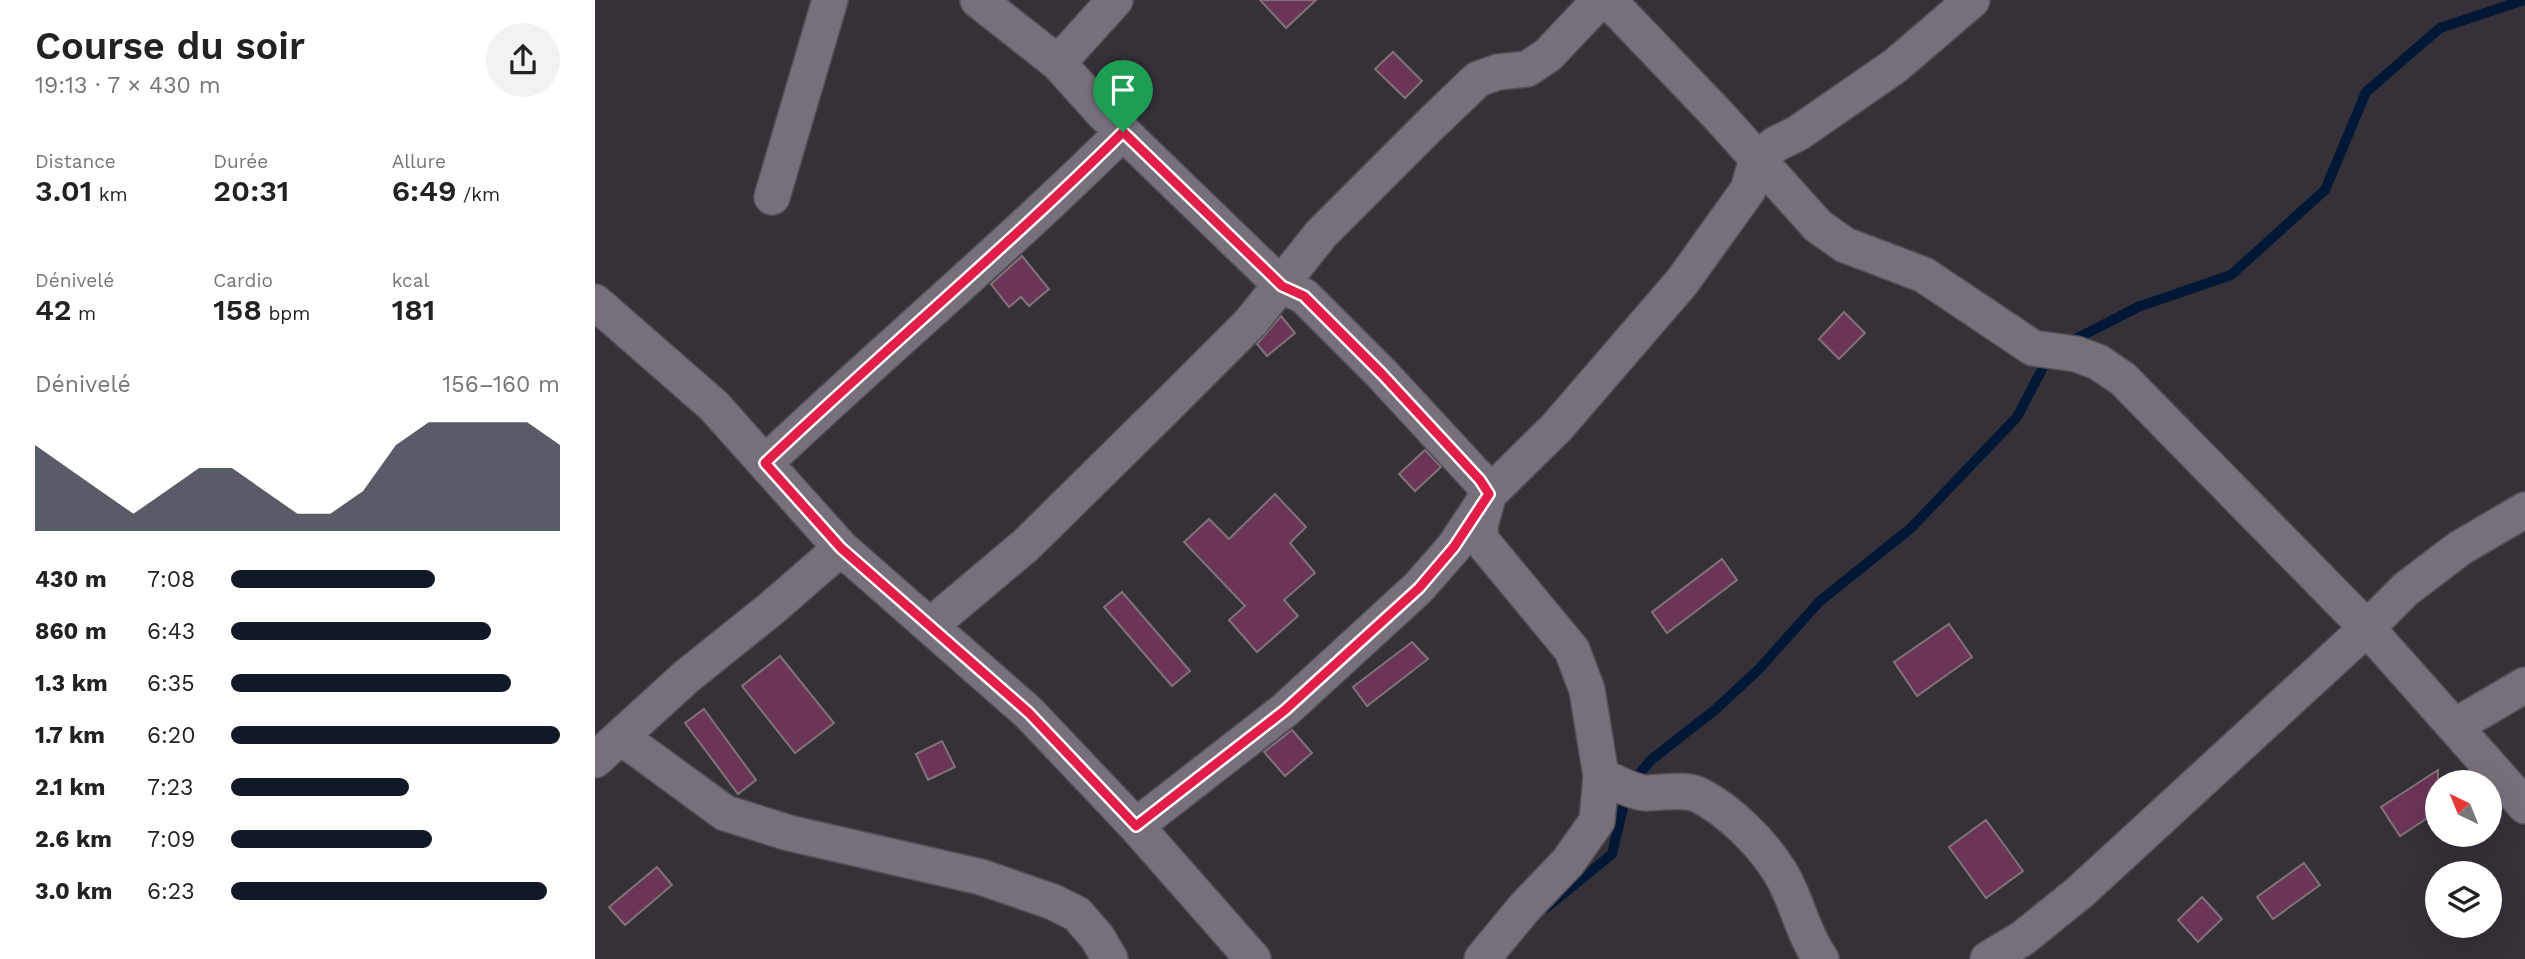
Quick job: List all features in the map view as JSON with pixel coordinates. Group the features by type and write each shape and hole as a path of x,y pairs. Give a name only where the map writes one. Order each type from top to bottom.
{"street":[{"path":"772,197 830,0"},
{"path":"978,0 1058,63 1123,132 1282,286 1304,296 1480,480 1489,494 1480,525 1481,540 1572,650 1587,690 1601,776 1597,821 1569,862 1525,907 1482,959"},
{"path":"1058,63 1115,0"},
{"path":"931,625 1026,545 1251,322 1321,234 1478,79 1498,72 1527,69 1548,55 1600,0"},
{"path":"1608,0 1818,226 1845,244 1924,275 2033,348 2077,354 2098,362 2123,379 2367,628 2525,806"},
{"path":"1136,826 1285,710 1419,588 1454,547 1489,494 1557,427 1682,282 1748,190 1757,159 1895,65 1972,0"},
{"path":"765,463 854,378 1075,180 1123,132"},
{"path":"601,317 714,407 841,548 1029,713 1136,826 1253,959"},
{"path":"1988,959 2023,938 2080,892 2406,589 2460,548 2525,510"},
{"path":"595,760 686,677 841,548"},
{"path":"2455,726 2525,685"},
{"path":"621,737 725,813 789,833 981,877 1053,902 1077,914 1097,937 1109,959"},
{"path":"1601,776 1644,793 1665,791 1697,794 1754,838 1781,873 1815,956"}],"building":[{"path":"1260,0 1316,0 1286,28"},
{"path":"1393,52 1422,81 1405,98 1375,69"},
{"path":"1022,256 1049,289 1029,306 1021,297 1009,307 991,284"},
{"path":"1844,312 1865,333 1839,359 1819,339"},
{"path":"1281,316 1295,333 1267,356 1257,344"},
{"path":"1425,450 1441,467 1415,491 1399,474"},
{"path":"1275,494 1306,527 1290,543 1315,573 1284,600 1298,616 1257,652 1229,620 1245,606 1184,542 1209,519 1229,539"},
{"path":"1722,559 1737,580 1667,633 1652,612"},
{"path":"1122,592 1190,671 1172,686 1104,607"},
{"path":"1949,624 1972,657 1917,696 1894,662"},
{"path":"1412,642 1428,659 1367,706 1353,687"},
{"path":"780,656 834,723 795,753 742,686"},
{"path":"704,709 756,780 738,794 685,723"},
{"path":"1292,730 1312,753 1285,776 1264,752"},
{"path":"942,741 955,767 928,780 916,754"},
{"path":"2425,778 2425,820 2400,836 2381,807"},
{"path":"1986,820 2023,871 1986,898 1949,847"},
{"path":"2304,863 2320,885 2273,919 2257,897"},
{"path":"657,867 672,885 625,925 609,907"},
{"path":"2202,897 2222,919 2198,942 2178,920"}],"waterway":[{"path":"2070,342 2138,307 2231,275 2325,190 2366,92 2440,28 2524,0"},
{"path":"1632,782 1651,760 1716,709 1759,669 1820,601 1911,528 2017,417 2049,356"},
{"path":"1546,908 1612,854 1626,795"}],"route":[{"path":"1123,132 1282,286 1304,296 1382,374 1480,480 1489,494 1454,547 1419,588 1285,710 1136,826 1029,713 841,548 765,463 854,378 1075,180 1123,132"}]}
